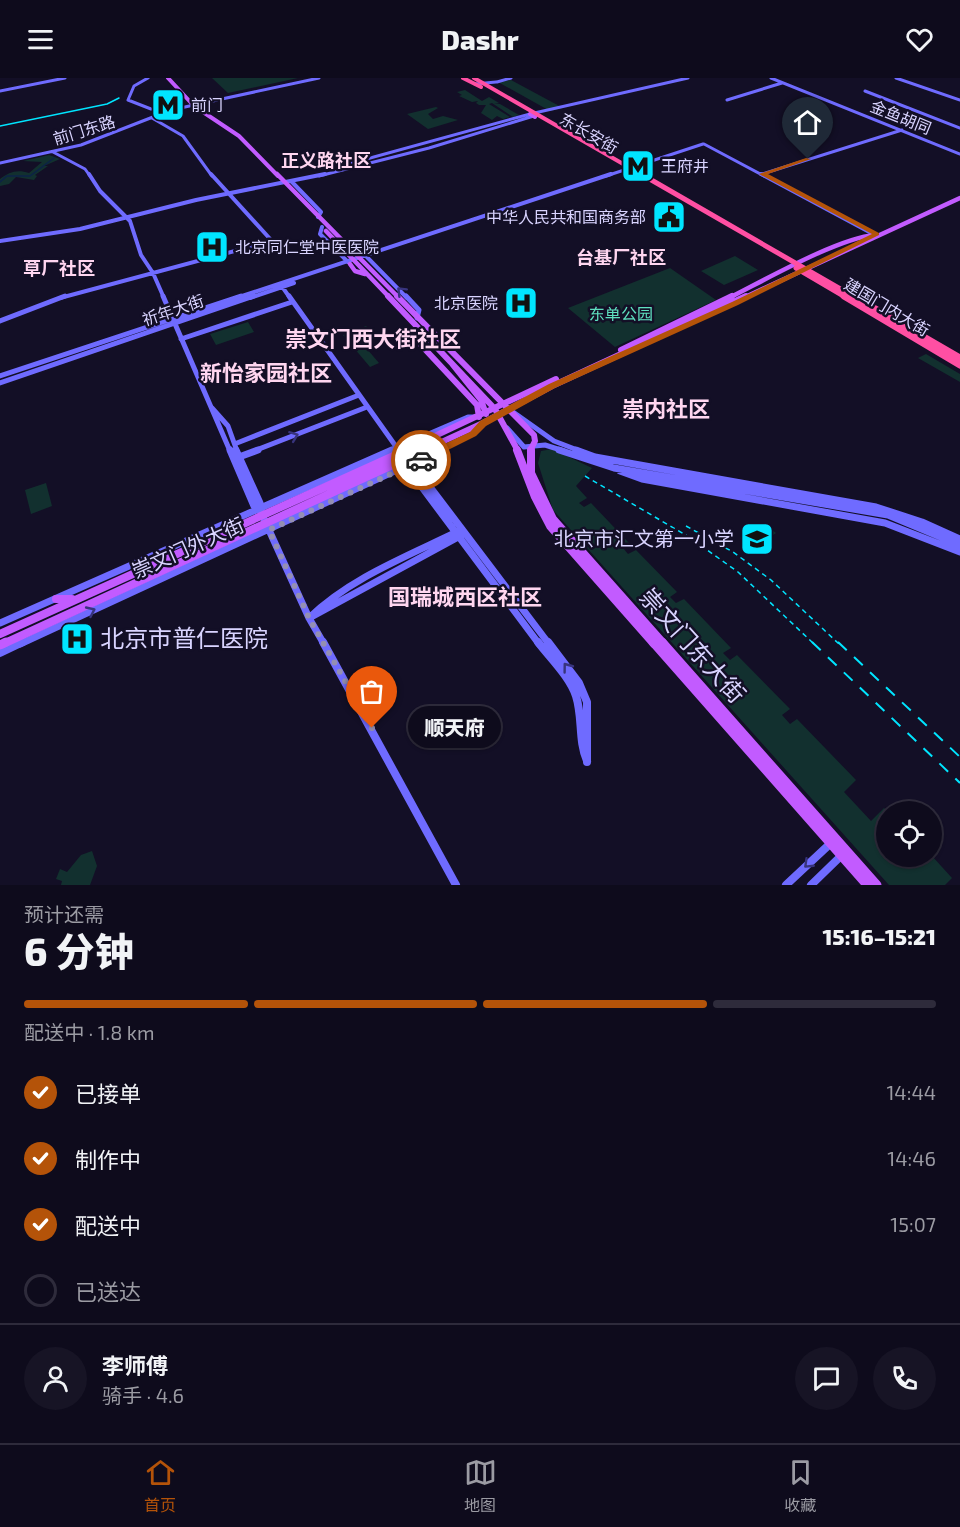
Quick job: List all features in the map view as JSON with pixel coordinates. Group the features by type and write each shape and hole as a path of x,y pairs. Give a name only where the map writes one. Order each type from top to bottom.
{"highway":[{"name":"东长安街","path":"464,78 630,169 800,268"},
{"name":"东长安街","path":"474,78 534,115"},
{"name":"建国门内大街","path":"800,268 960,358"},
{"name":"建国门内大街","path":"800,268 960,365"}],"main road":[{"path":"163,78 193,106 236,133 353,261 417,318 534,435 536,442 533,446"},
{"path":"168,78 193,106"},
{"path":"283,182 299,193 353,261 355,271 371,275 452,362 456,373 484,404 482,418"},
{"path":"800,268 960,198"},
{"path":"800,268 863,236 876,234"},
{"name":"崇文门外大街","path":"0,634 403,456 800,268"},
{"path":"424,333 421,345 477,405 482,418"},
{"name":"崇文门东大街","path":"452,362 498,412 550,526 833,841"},
{"name":"崇文门东大街","path":"533,446 529,459 532,472 543,501 559,528 833,841"},
{"name":"崇文门外大街","path":"0,645 264,519"},
{"path":"177,562 187,566"},
{"path":"56,599 78,599"},
{"path":"833,841 878,885"},
{"path":"844,853 867,885"}],"street":[{"path":"0,91 65,78"},
{"path":"148,78 131,89 128,95 131,102 151,109 171,110 319,78"},
{"path":"475,84 486,84 511,78"},
{"path":"0,241 80,229 228,196 534,115 688,78"},
{"name":"金鱼胡同","path":"771,78 960,154"},
{"path":"900,78 960,100"},
{"path":"727,100 783,83"},
{"path":"865,91 960,128"},
{"name":"前门东路","path":"0,163 53,152 109,136 171,110"},
{"path":"283,182 292,182 429,148 534,115"},
{"path":"0,321 63,297 272,240 228,196 183,136 152,118"},
{"path":"762,173 901,129"},
{"name":"祈年大街","path":"0,376 353,261 364,254 704,144 762,173"},
{"path":"53,152 85,169 135,231 143,260 153,273 254,506 264,519"},
{"path":"762,173 876,234"},
{"path":"292,182 299,193"},
{"path":"364,254 419,310 417,318"},
{"path":"371,275 376,266"},
{"path":"281,285 403,456 409,470 460,533 584,693 588,734 587,762 582,752 579,710 574,690 460,533"},
{"path":"181,339 292,302"},
{"name":"祈年大街","path":"0,382 173,321"},
{"path":"236,442 358,394"},
{"path":"239,457 367,407"},
{"path":"506,407 555,441 595,458 876,507 922,522 960,539"},
{"path":"212,408 228,424 236,442 239,457 260,503 264,519 309,618 372,728 456,885"},
{"name":"崇文门外大街","path":"0,623 56,599 264,519 403,456 468,417 482,418"},
{"name":"崇文门东大街","path":"507,428 521,446 533,446"},
{"path":"533,446 545,445 642,479 885,523 960,549"},
{"path":"614,468 888,515 960,549"},
{"name":"崇文门外大街","path":"0,653 187,566 264,519"},
{"path":"309,618 460,533"},
{"path":"786,885 833,841"},
{"path":"811,885 844,853"}],"green space":[{"path":"212,78 298,78 228,93"},
{"path":"511,80 563,108 550,111 498,82"},
{"path":"465,90 482,101 489,97 499,103 494,103 519,115 513,117 492,103 489,104 510,117 503,119 497,116 492,120 481,113 486,105 479,105 476,103 478,101 472,102 459,96 462,95 457,92"},
{"path":"438,108 428,114 433,119 443,116 458,120 428,129 407,114"},
{"path":"49,155 60,159 44,166 48,166 35,175 37,176 34,180 16,177 9,184 0,186 0,179 7,175 17,171 29,173 42,162 23,161"},
{"path":"735,256 758,270 724,285 701,271"},
{"name":"东单公园","path":"670,268 716,300 615,347 568,308"},
{"path":"248,322 254,332 216,345 210,334"},
{"path":"366,326 375,336 361,342 379,363 370,367 343,335"},
{"path":"926,354 960,374 960,382 918,358"},
{"path":"552,449 592,468 576,486 587,498 579,503 584,507 591,503 630,544 623,548 628,554 636,550 677,592 670,597 676,603 684,599 731,648 723,653 730,660 737,655 790,709 782,715 790,724 797,719 856,780 844,792 871,821 876,816 876,867 942,867 952,878 945,885 889,885 553,510 538,463 541,451"},
{"path":"46,483 52,506 31,514 25,490"},
{"path":"763,523 776,533 753,549 740,538"},
{"path":"92,851 97,866 90,885 61,885 62,881 56,879 60,869 67,872 81,855"}],"waterway":[{"path":"0,182 7,176 30,176 54,158"}],"tram line":[{"path":"0,126 107,104 119,98"}],"railway":[{"path":"585,476 689,537 738,572 814,644"},
{"path":"686,526 733,552 771,580 839,644"},
{"path":"812,642 960,783"},
{"path":"838,642 960,757"}],"way so far":[{"path":"372,728 309,618 269,530 421,460"}],"place":[{"name":"前门","path":"168,105"},
{"name":"王府井","path":"638,166"},
{"name":"中华人民共和国商务部","path":"669,217"},
{"name":"北京同仁堂中医医院","path":"212,247"},
{"name":"北京医院","path":"521,303"},
{"name":"北京市汇文第一小学","path":"757,539"},
{"name":"北京市普仁医院","path":"77,639"},
{"name":"顺天府","path":"372,728"}],"district":[{"name":"正义路社区","path":"326,161"},
{"name":"台基厂社区","path":"621,258"},
{"name":"草厂社区","path":"59,269"},
{"name":"崇文门西大街社区","path":"373,339"},
{"name":"新怡家园社区","path":"266,373"},
{"name":"崇内社区","path":"666,409"},
{"name":"国瑞城西区社区","path":"465,597"}],"route":[{"path":"421,460 473,434 483,423 552,386 735,304 871,239 877,234 762,174 808,159"}]}
